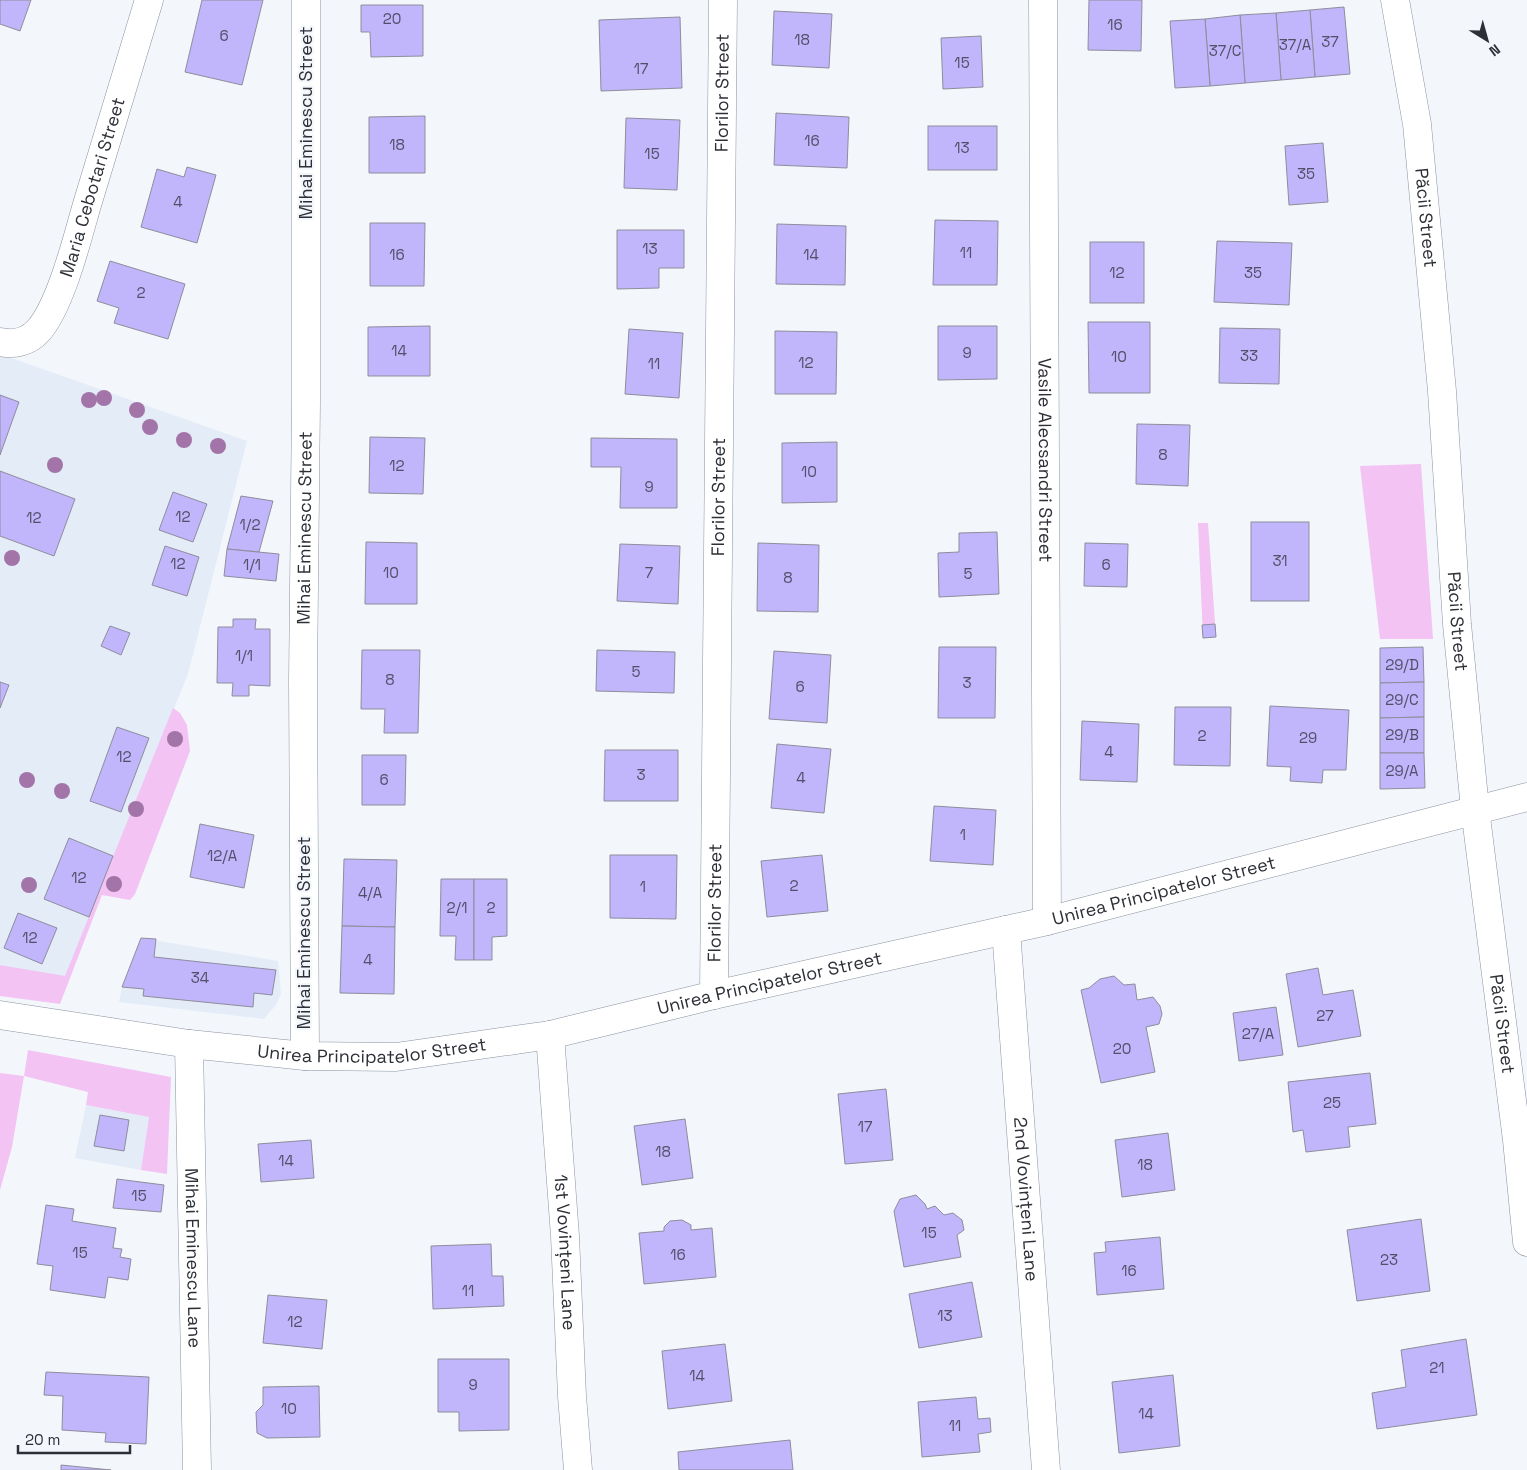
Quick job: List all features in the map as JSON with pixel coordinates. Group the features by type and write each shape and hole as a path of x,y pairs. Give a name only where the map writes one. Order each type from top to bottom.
{"street":[{"name":"Maria Cebotari Street","path":"0,342 12,344 28,340 38,332 46,320 68,269 149,0"},
{"name":"Mihai Eminescu Street","path":"306,0 306,402 303,680 306,1056"},
{"name":"Florilor Street","path":"714,995 723,0"},
{"name":"Vasile Alecsandri Street","path":"1042,0 1047,921"},
{"name":"Păcii Street","path":"1395,0 1417,124 1442,391 1457,624 1475,809 1517,1140 1527,1242"},
{"name":"Unirea Principatelor Street","path":"0,1015 189,1044 306,1056 396,1057 550,1035 714,995 1047,921 1527,797"},
{"name":"2nd Vovințeni Lane","path":"1006,930 1046,1470"},
{"name":"1st Vovințeni Lane","path":"550,1035 565,1236 572,1396 578,1470"},
{"name":"Mihai Eminescu Lane","path":"189,1044 197,1470"}],"shaded area":[{"path":"0,354 247,441 188,674 65,977 0,965"},
{"path":"1421,464 1433,639 1380,639 1360,466"},
{"path":"1198,523 1208,523 1216,637 1203,638"},
{"path":"173,708 180,713 187,725 190,751 135,894 130,900 102,895 60,1004 0,996 0,965 65,976"},
{"path":"141,938 278,961 281,994 276,1005 264,1019 119,1002 122,987"},
{"path":"28,1050 171,1077 167,1174 141,1170 149,1117 86,1105 88,1092 24,1076"},
{"path":"0,1073 24,1076 12,1147 0,1190"},
{"path":"86,1105 149,1117 141,1170 75,1158"}],"building":[{"path":"0,0 31,0 20,31 0,24"},
{"path":"202,0 263,0 242,85 185,72"},
{"path":"1089,0 1142,0 1141,51 1088,50"},
{"path":"361,5 423,5 423,56 371,57 370,32 361,32"},
{"path":"1344,7 1350,74 1315,77 1310,10"},
{"path":"1310,10 1315,77 1281,80 1276,13"},
{"path":"774,11 832,14 829,68 772,65"},
{"path":"1276,13 1281,80 1245,83 1240,15"},
{"path":"1240,15 1245,83 1210,86 1205,19"},
{"path":"680,17 682,88 601,91 599,20"},
{"path":"1205,19 1210,86 1175,88 1170,21"},
{"path":"981,36 983,87 943,89 941,38"},
{"path":"776,113 849,117 847,168 774,165"},
{"path":"425,116 425,173 369,173 369,117"},
{"path":"626,118 680,120 677,190 624,188"},
{"path":"928,126 997,126 997,170 928,170"},
{"path":"1323,143 1328,202 1289,205 1285,146"},
{"path":"187,167 216,175 197,243 141,227 157,169 184,177"},
{"path":"935,220 998,221 997,285 933,285"},
{"path":"370,223 425,223 424,286 370,286"},
{"path":"777,224 846,226 845,285 776,284"},
{"path":"617,230 684,230 684,268 659,268 659,288 617,289"},
{"path":"1217,241 1292,243 1289,305 1214,302"},
{"path":"1090,242 1144,242 1144,303 1090,303"},
{"path":"110,261 185,284 168,339 114,323 119,308 97,301"},
{"path":"1088,322 1150,322 1150,393 1089,393"},
{"path":"430,326 430,376 368,376 368,327"},
{"path":"938,326 997,326 997,379 938,380"},
{"path":"1220,328 1280,329 1279,384 1219,383"},
{"path":"629,329 683,333 679,398 625,394"},
{"path":"775,331 837,332 836,394 775,394"},
{"path":"0,395 19,402 0,455"},
{"path":"1137,424 1190,425 1188,486 1136,484"},
{"path":"370,437 425,438 423,494 369,493"},
{"path":"591,438 677,439 677,508 620,508 621,467 591,467"},
{"path":"837,442 837,502 782,503 782,443"},
{"path":"0,471 75,499 54,556 0,536"},
{"path":"173,492 207,504 193,542 159,530"},
{"path":"241,496 273,501 259,552 227,549"},
{"path":"1251,522 1309,522 1309,601 1251,601"},
{"path":"997,532 999,594 939,597 938,553 959,552 959,533"},
{"path":"366,542 417,543 417,604 365,604"},
{"path":"758,543 819,545 818,612 757,611"},
{"path":"1085,543 1128,544 1127,587 1084,586"},
{"path":"620,544 680,546 678,604 617,601"},
{"path":"165,546 199,557 187,596 152,585"},
{"path":"227,549 279,554 276,581 224,576"},
{"path":"233,619 256,619 255,629 270,629 270,686 249,685 249,696 232,696 233,683 217,683 218,627 233,627"},
{"path":"1215,624 1216,637 1203,638 1202,625"},
{"path":"110,626 130,633 121,655 101,646"},
{"path":"939,647 996,647 995,718 938,718"},
{"path":"1423,647 1424,682 1380,683 1380,648"},
{"path":"362,650 420,650 418,733 384,733 385,709 361,709"},
{"path":"597,650 675,652 674,693 596,691"},
{"path":"774,651 831,655 827,723 769,719"},
{"path":"0,682 9,685 0,708"},
{"path":"1424,682 1424,717 1380,718 1380,683"},
{"path":"1270,706 1349,710 1346,770 1323,770 1322,783 1290,781 1291,767 1267,766"},
{"path":"1175,707 1231,707 1230,766 1174,765"},
{"path":"1424,717 1424,753 1380,753 1380,718"},
{"path":"1082,721 1139,724 1137,782 1080,780"},
{"path":"117,727 149,738 121,812 90,801"},
{"path":"777,744 831,749 824,813 771,808"},
{"path":"605,750 678,750 678,801 604,801"},
{"path":"1380,753 1424,753 1425,788 1380,789"},
{"path":"362,755 406,755 405,805 362,805"},
{"path":"934,806 996,810 993,865 930,861"},
{"path":"200,824 254,835 244,888 190,877"},
{"path":"69,838 113,856 89,917 44,899"},
{"path":"610,855 677,855 676,919 610,918"},
{"path":"822,855 828,911 767,917 761,861"},
{"path":"344,859 397,860 395,927 342,926"},
{"path":"441,879 474,879 474,960 455,960 456,936 440,936"},
{"path":"474,879 507,879 507,936 492,937 492,960 474,960"},
{"path":"18,913 57,928 42,964 4,948"},
{"path":"342,926 395,927 394,994 340,993"},
{"path":"141,938 156,939 154,957 276,970 272,995 254,993 253,1007 143,996 144,989 122,987"},
{"path":"1318,968 1323,995 1353,990 1361,1036 1298,1047 1286,974"},
{"path":"1114,976 1124,985 1135,984 1137,1000 1153,997 1160,1006 1162,1014 1159,1024 1146,1027 1155,1072 1101,1083 1081,990 1089,988 1100,979"},
{"path":"1276,1007 1283,1055 1239,1061 1233,1013"},
{"path":"1370,1073 1376,1124 1348,1127 1350,1147 1306,1152 1303,1130 1293,1132 1288,1082"},
{"path":"886,1089 893,1160 845,1164 838,1094"},
{"path":"100,1115 129,1120 124,1151 94,1146"},
{"path":"685,1119 693,1178 642,1185 634,1126"},
{"path":"1168,1133 1175,1190 1122,1197 1115,1140"},
{"path":"311,1140 314,1178 261,1182 258,1144"},
{"path":"117,1179 164,1185 161,1212 113,1208"},
{"path":"916,1195 925,1204 927,1209 935,1206 944,1215 953,1213 962,1220 964,1230 957,1235 961,1257 904,1267 894,1211 900,1199"},
{"path":"46,1205 74,1209 72,1221 116,1228 113,1248 122,1249 120,1257 131,1259 128,1280 108,1277 105,1298 50,1290 53,1266 37,1264"},
{"path":"1421,1219 1430,1291 1357,1301 1347,1230"},
{"path":"682,1220 691,1225 691,1230 712,1228 716,1277 644,1284 639,1233 664,1231 664,1227 670,1221"},
{"path":"1160,1237 1164,1289 1097,1295 1094,1253 1106,1252 1105,1242"},
{"path":"491,1244 492,1276 503,1276 504,1306 433,1309 431,1246"},
{"path":"972,1282 982,1337 919,1348 909,1294"},
{"path":"268,1295 327,1300 322,1349 263,1343"},
{"path":"1466,1339 1477,1415 1377,1429 1372,1393 1406,1387 1401,1350"},
{"path":"725,1344 732,1401 668,1409 662,1351"},
{"path":"438,1359 509,1359 509,1430 459,1431 459,1412 438,1412"},
{"path":"46,1372 149,1377 146,1444 105,1442 106,1433 62,1430 63,1396 44,1395"},
{"path":"1173,1375 1180,1446 1119,1453 1112,1382"},
{"path":"319,1386 320,1437 267,1438 257,1433 256,1412 263,1405 263,1387"},
{"path":"976,1397 978,1419 990,1418 991,1432 978,1434 980,1452 922,1457 918,1402"},
{"path":"790,1440 793,1470 679,1470 678,1452"},
{"path":"61,1465 111,1470 61,1470"}]}
